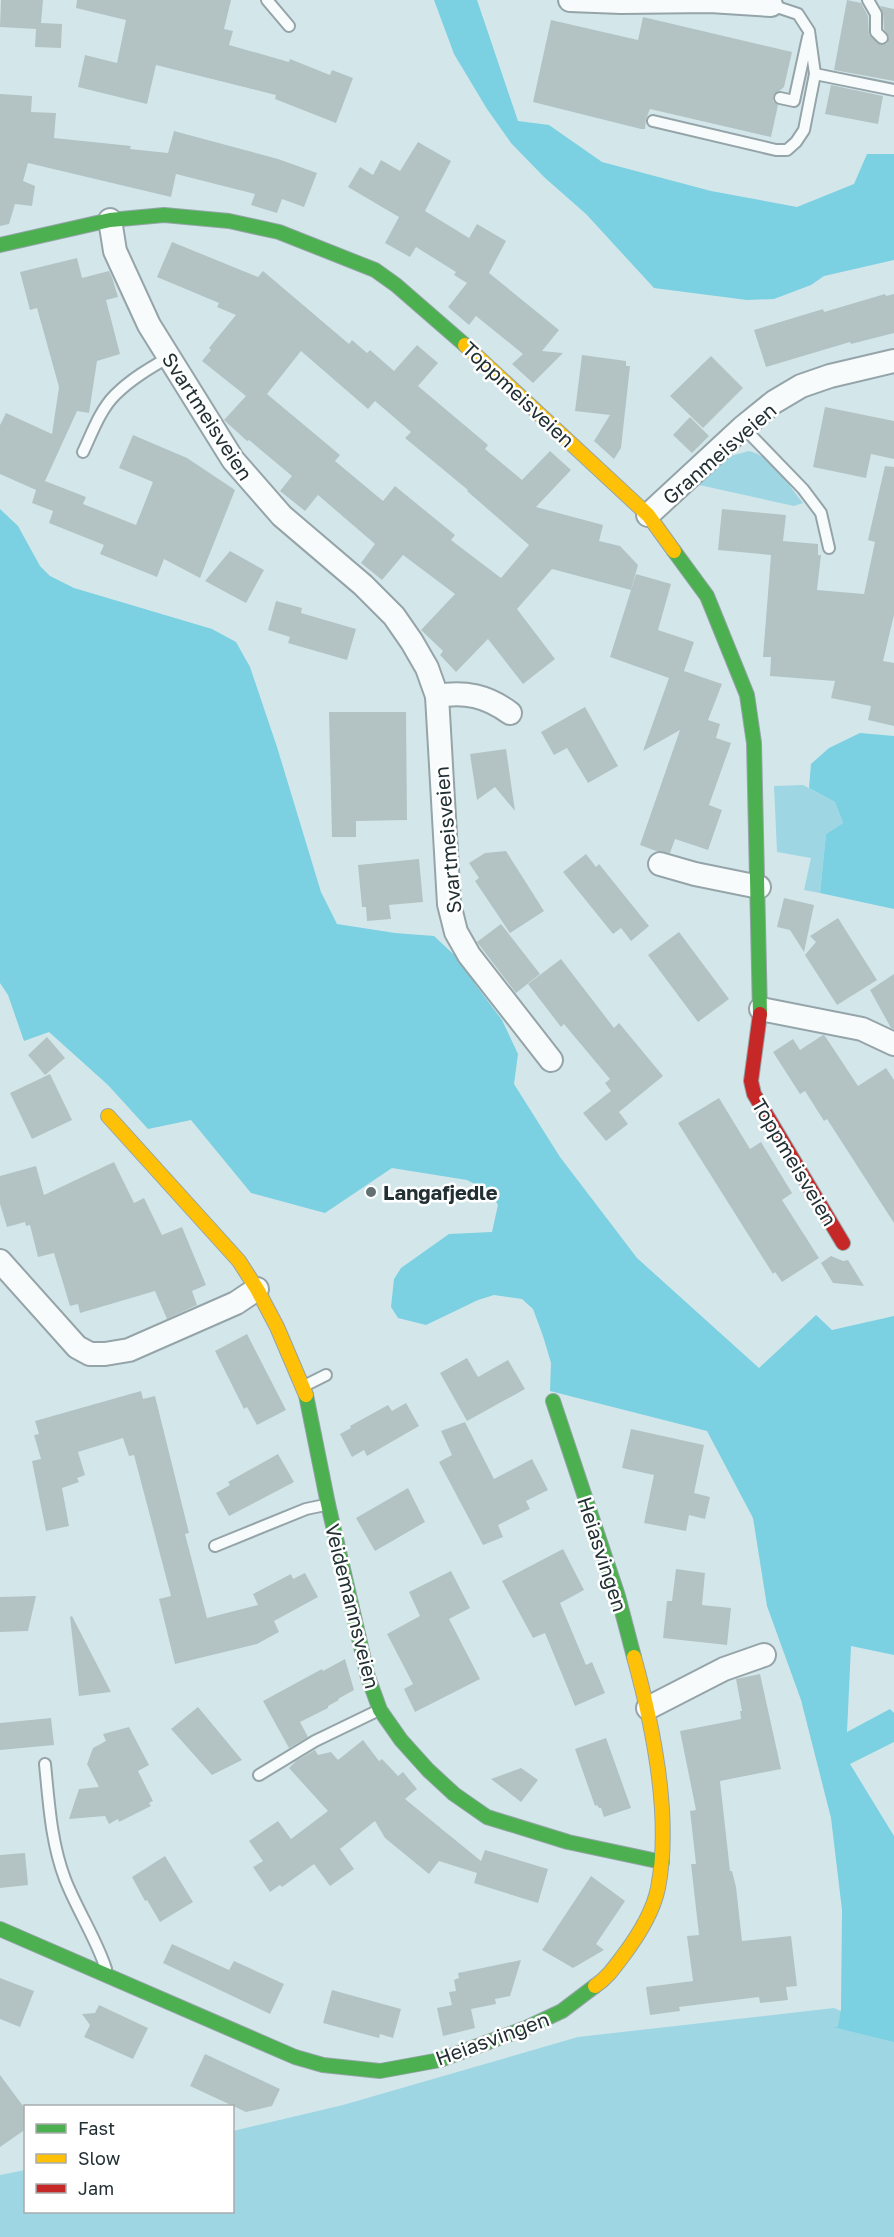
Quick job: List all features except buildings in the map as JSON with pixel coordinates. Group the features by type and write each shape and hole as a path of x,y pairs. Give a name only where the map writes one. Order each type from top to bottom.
{"street":[{"path":"570,0 774,2"},
{"name":"Toppmeisveien","path":"0,245 110,220 164,215 229,221 279,232 323,248 375,270 396,285 457,337 648,515 707,596 747,695 754,743 761,1009 751,1081 754,1094 843,1243"},
{"name":"Svartmeisveien","path":"110,220 115,251 149,325 233,460 282,516 363,585 394,616 427,668 437,696 449,904 456,932 469,955 551,1060"},
{"name":"Granmeisveien","path":"648,515 743,427 774,402 801,386 830,376 894,361"},
{"path":"437,696 447,694 477,696 492,700 510,713"},
{"path":"660,864 695,874 759,887"},
{"path":"761,1009 862,1029 894,1044"},
{"name":"Veidemannsveien","path":"108,1116 238,1261 257,1289 277,1327 303,1386 309,1406 328,1504 368,1677 380,1710 401,1740 454,1794 487,1817 568,1842 662,1862"},
{"path":"0,1261 77,1347 90,1354 129,1350 236,1303 257,1289"},
{"name":"Heiasvingen","path":"0,1929 295,2057 323,2065 380,2071 440,2060 526,2028 562,2012 606,1978 636,1940 651,1910 658,1888 662,1862 664,1823 648,1708 618,1596 553,1401"},
{"path":"648,1708 724,1669 764,1655"}],"lane":[{"path":"267,0 289,26"},
{"path":"868,0 876,14 876,32 882,38"},
{"path":"653,121 776,150 787,150 796,142 804,130 815,74 809,31 798,14 774,2"},
{"path":"780,98 794,101 809,31"},
{"path":"815,74 894,90"},
{"path":"83,452 102,412 114,396 134,379 169,357"},
{"path":"743,427 774,456 821,513 829,548"},
{"path":"303,1386 326,1375"},
{"path":"215,1546 306,1509 328,1504"},
{"path":"259,1775 315,1741 380,1710"},
{"path":"45,1764 55,1850 108,1977"}],"shaded area":[{"path":"434,0 477,0 518,121 549,125 602,162 711,191 797,207 854,184 867,154 894,154 894,260 824,276 811,285 774,299 747,300 654,288 586,214 544,177 511,143 487,109 454,54"},
{"path":"749,451 758,454 773,465 803,503 794,506 699,485 727,457"},
{"path":"0,509 18,526 40,566 50,576 74,588 212,629 236,642 250,667 321,892 337,924 395,933 434,936 465,965 475,984 502,1020 518,1054 514,1084 560,1157 637,1258 759,1368 816,1315 832,1330 894,1316 894,1655 851,1646 847,1732 890,1709 894,1713 894,1742 850,1764 894,1836 894,2042 833,2027 838,2027 841,2009 842,1910 831,1818 801,1700 767,1606 753,1518 707,1431 550,1391 551,1363 543,1336 533,1309 522,1299 494,1295 478,1300 426,1325 398,1318 391,1307 394,1279 401,1268 449,1234 492,1232 498,1205 490,1192 467,1180 392,1168 325,1213 251,1193 191,1120 148,1129 108,1085 49,1032 24,1041 8,995 0,983"},
{"path":"860,733 894,736 894,909 820,893 826,834 843,823 835,802 809,788 811,764 829,748"},
{"path":"803,785 835,802 843,823 826,834 820,893 804,890 811,858 777,852 774,786"},
{"path":"834,2008 894,2035 894,2237 0,2237 0,2175 24,2170 24,2213 234,2213 234,2131 343,2105 578,2037"}],"traffic: fast":[{"path":"0,245 110,220 164,215 229,221 279,232 375,270 396,285 465,345"},
{"path":"674,551 707,596 747,695 754,743 760,1014"},
{"path":"306,1395 328,1504 368,1677 380,1710 401,1740 454,1794 487,1817 568,1842 662,1862"},
{"path":"553,1401 618,1596 634,1657"},
{"path":"0,1929 295,2057 323,2065 380,2071 440,2060 526,2028 562,2011 595,1986"}],"traffic: slow":[{"path":"465,345 648,515 674,551"},
{"path":"108,1116 239,1261 277,1327 306,1395"},
{"path":"595,1986 613,1969 644,1924 656,1897 662,1861 662,1802 654,1742 634,1657"}],"traffic: jam":[{"path":"760,1014 751,1081 754,1094 843,1243"}],"place":[{"name":"Langafjedle","path":"371,1192"}]}
